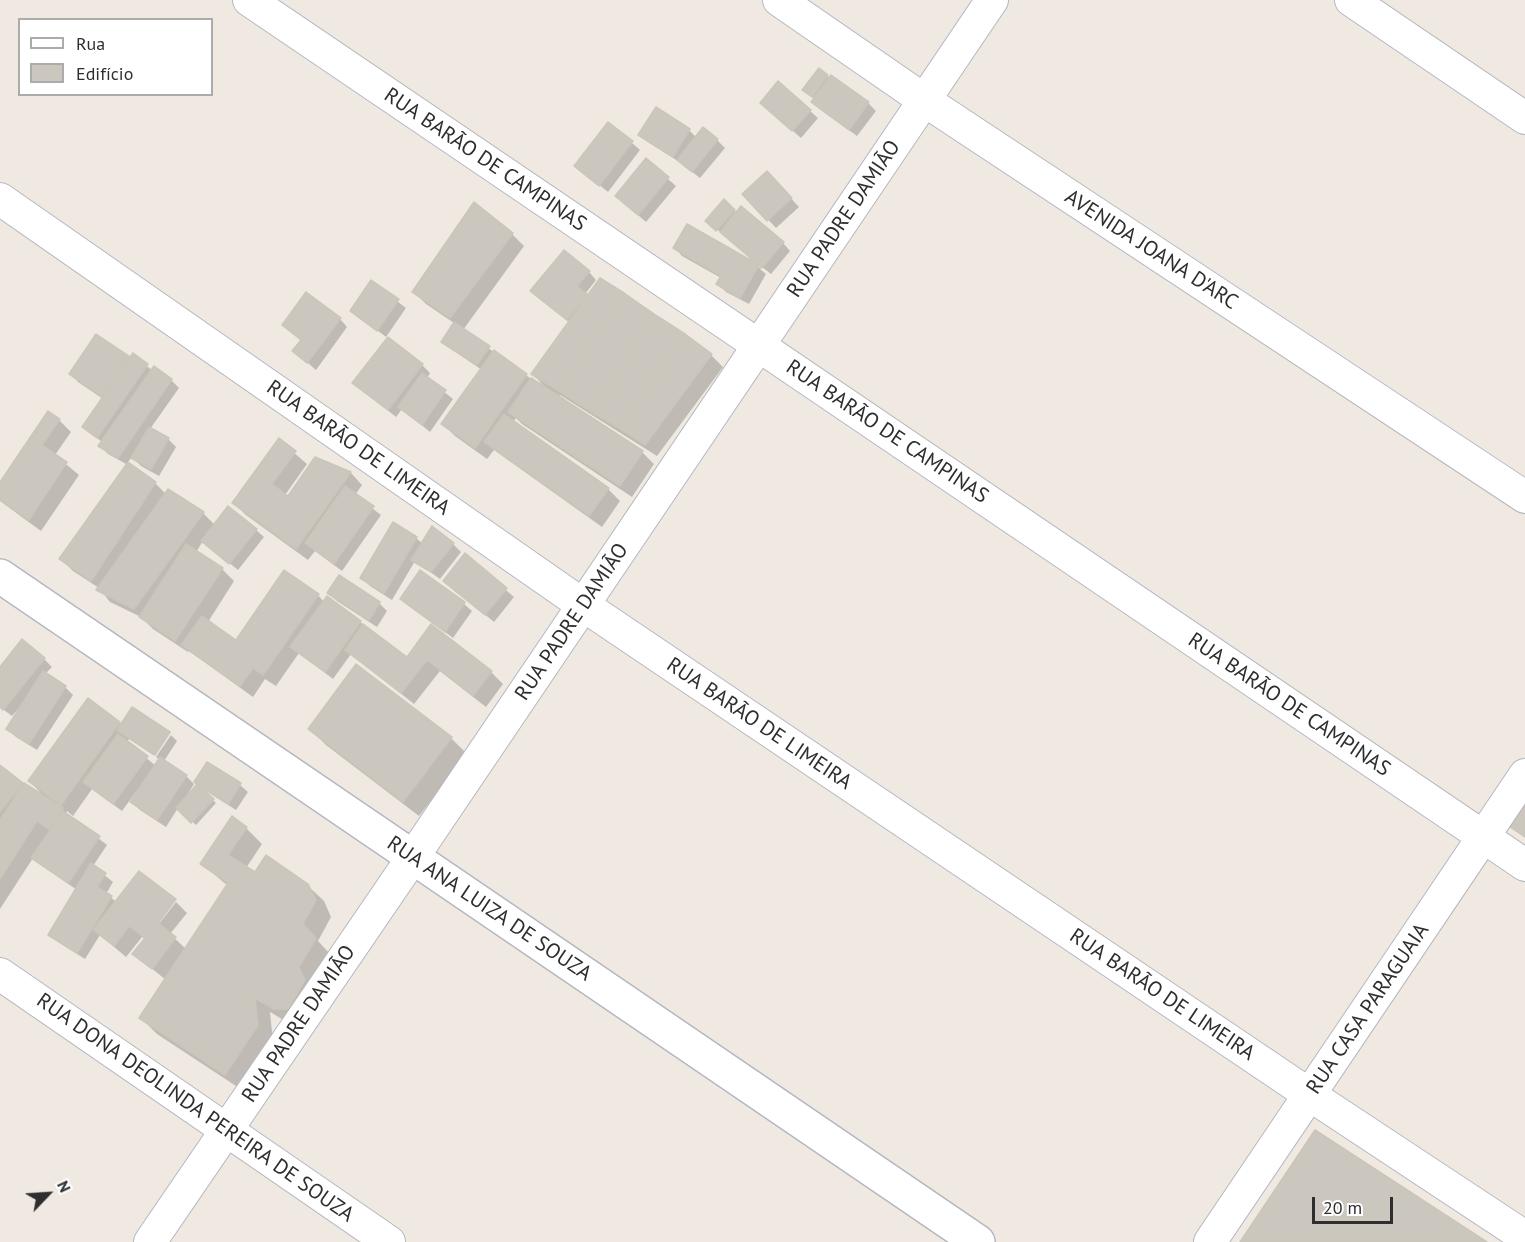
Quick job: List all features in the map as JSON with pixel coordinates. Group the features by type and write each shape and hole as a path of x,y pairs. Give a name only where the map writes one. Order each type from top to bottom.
{"street":[{"name":"RUA BARÃO DE CAMPINAS","path":"249,0 1525,865"},
{"name":"AVENIDA JOANA D'ARC","path":"778,0 924,100 1525,496"},
{"name":"RUA PADRE DAMIÃO","path":"150,1242 992,0"},
{"path":"1351,0 1525,118"},
{"name":"RUA BARÃO DE LIMEIRA","path":"0,199 583,605 1310,1095 1525,1237"},
{"name":"RUA ANA LUIZA DE SOUZA","path":"0,576 978,1242"},
{"name":"RUA CASA PARAGUAIA","path":"1210,1242 1525,775"},
{"name":"RUA DONA DEOLINDA PEREIRA DE SOUZA","path":"0,974 389,1242"}],"building":[{"path":"819,68 828,75 812,97 802,90"},
{"path":"831,75 869,102 849,130 811,102"},
{"path":"778,81 811,110 792,131 760,103"},
{"path":"656,107 690,129 673,157 638,135"},
{"path":"608,122 633,141 599,186 574,166"},
{"path":"703,127 718,139 692,172 677,160"},
{"path":"646,158 669,177 638,215 615,196"},
{"path":"767,171 792,198 767,221 742,194"},
{"path":"724,199 735,210 716,231 705,221"},
{"path":"474,202 513,233 450,318 412,292"},
{"path":"741,206 784,242 762,268 720,232"},
{"path":"687,224 759,265 740,298 716,284 721,276 673,248"},
{"path":"564,250 590,271 577,286 587,294 567,320 530,291"},
{"path":"600,278 624,293 559,391 531,374"},
{"path":"371,280 399,299 377,331 350,311"},
{"path":"306,292 341,318 307,363 292,351 301,340 282,325"},
{"path":"624,293 657,316 593,413 559,391"},
{"path":"657,316 685,334 619,428 593,413"},
{"path":"454,322 490,346 477,365 441,342"},
{"path":"96,334 129,356 102,397 69,374"},
{"path":"685,334 712,354 645,445 619,428"},
{"path":"388,337 423,364 388,410 352,383"},
{"path":"494,350 527,374 475,448 441,424"},
{"path":"133,353 148,364 97,438 82,427"},
{"path":"154,366 172,379 118,458 98,446"},
{"path":"422,373 446,390 422,425 398,407"},
{"path":"531,378 643,451 620,486 508,412"},
{"path":"48,411 60,419 42,445 67,462 29,520 0,500 0,482"},
{"path":"504,414 609,488 589,516 484,442"},
{"path":"149,427 169,438 151,469 131,458"},
{"path":"279,438 296,451 272,484 288,496 315,457 351,472 296,549 232,503"},
{"path":"128,462 156,482 91,581 59,559"},
{"path":"345,486 374,506 334,564 305,543"},
{"path":"168,489 204,512 134,609 96,590"},
{"path":"228,506 257,529 229,564 201,541"},
{"path":"393,522 417,537 384,593 360,578"},
{"path":"432,526 454,543 431,572 411,560"},
{"path":"186,544 223,568 175,641 139,617"},
{"path":"465,553 507,588 485,615 443,581"},
{"path":"284,570 319,594 263,675 253,668 240,686 181,645 202,616 236,640"},
{"path":"420,570 465,602 445,632 400,599"},
{"path":"339,575 380,602 369,620 327,593"},
{"path":"327,596 361,621 325,672 290,647"},
{"path":"363,624 407,657 431,624 492,671 473,696 427,660 401,693 345,650"},
{"path":"22,639 45,658 3,710 0,707 0,667"},
{"path":"356,664 452,737 403,802 308,729"},
{"path":"43,671 66,686 29,744 6,729"},
{"path":"88,698 120,722 61,805 28,781"},
{"path":"132,707 170,732 155,755 117,730"},
{"path":"118,734 148,756 113,804 83,782"},
{"path":"160,757 187,775 157,820 130,802"},
{"path":"207,762 241,783 228,804 194,782"},
{"path":"0,765 23,783 0,812"},
{"path":"24,783 63,808 49,829 37,821 0,879 0,820"},
{"path":"197,784 214,799 191,823 176,808"},
{"path":"1525,803 1525,837 1510,827"},
{"path":"63,811 100,836 68,883 31,858"},
{"path":"232,816 247,827 228,855 255,872 266,855 308,884 316,900 303,924 316,938 299,967 305,980 288,1009 274,1009 255,998 258,1025 225,1075 139,1018 228,883 200,864"},
{"path":"91,863 106,873 97,887 112,896 77,953 48,935"},
{"path":"139,871 176,899 158,923 176,937 152,969 132,954 145,938 129,926 114,946 93,930"},
{"path":"1315,1130 1487,1242 1240,1242"}]}
